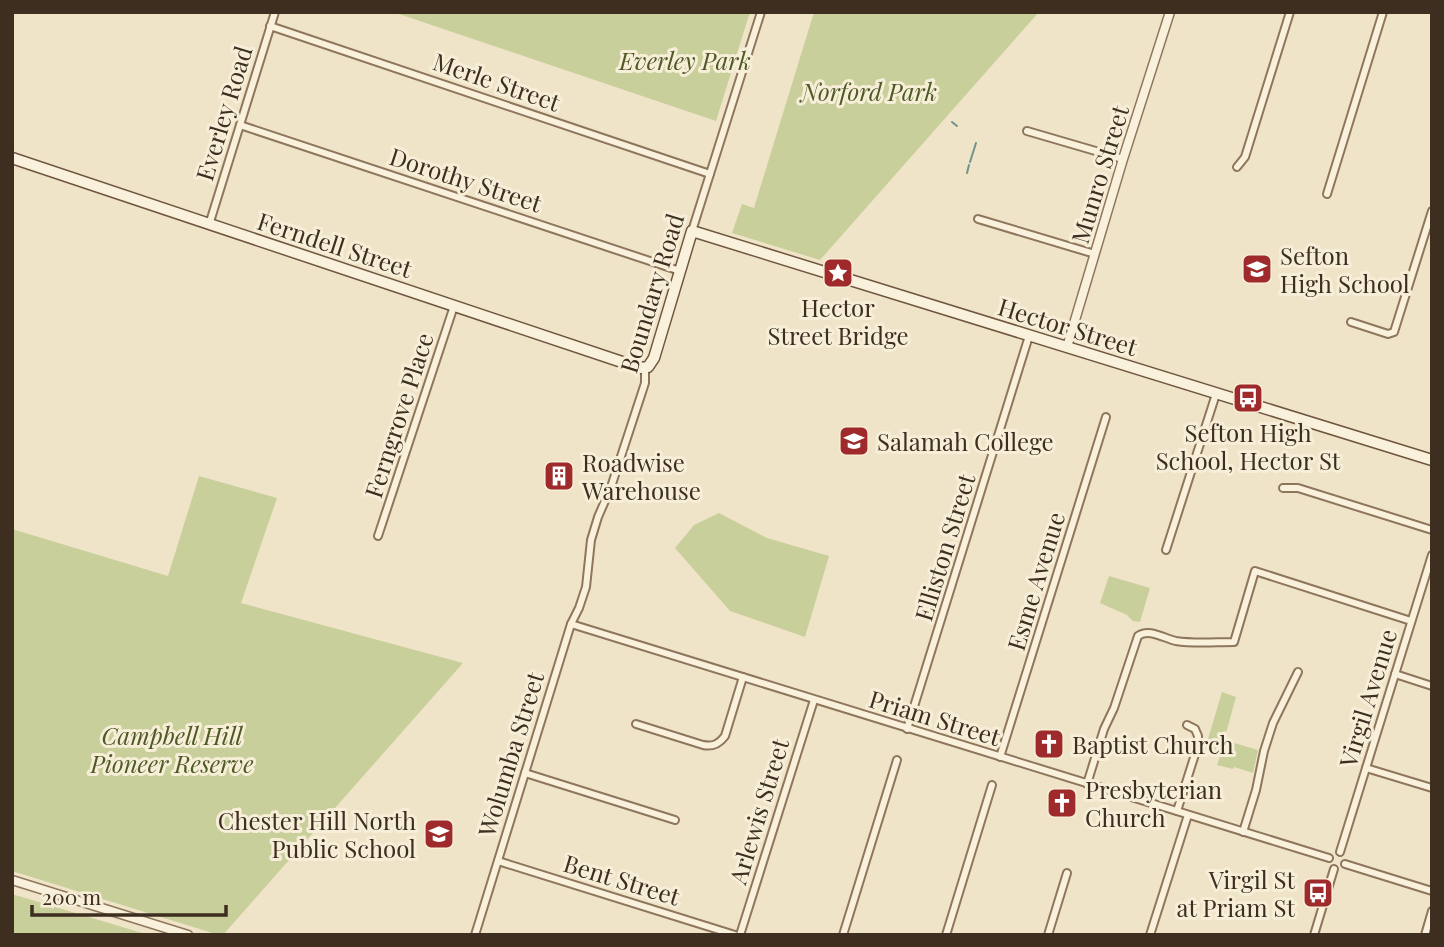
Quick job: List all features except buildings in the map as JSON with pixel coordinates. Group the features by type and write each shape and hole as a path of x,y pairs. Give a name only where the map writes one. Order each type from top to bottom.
{"main road":[{"name":"Ferndell Street","path":"12,158 634,367 645,368"},
{"name":"Boundary Road","path":"645,368 654,358 692,231"},
{"name":"Hector Street","path":"692,231 1432,460"}],"street":[{"name":"Everley Road","path":"209,225 275,12"},
{"name":"Boundary Road","path":"692,231 761,12"},
{"name":"Munro Street","path":"1067,347 1170,12"},
{"path":"1237,167 1245,157 1290,12"},
{"path":"1327,194 1383,12"},
{"name":"Merle Street","path":"271,26 710,174"},
{"name":"Dorothy Street","path":"240,125 680,271"},
{"path":"1027,131 1123,159"},
{"path":"1351,323 1388,334 1394,332 1432,211"},
{"path":"978,219 1095,254"},
{"name":"Ferngrove Place","path":"378,536 454,306"},
{"name":"Elliston Street","path":"907,729 1029,335"},
{"name":"Boundary Road","path":"586,587 591,540 645,383 645,368"},
{"path":"1166,550 1216,394"},
{"name":"Esme Avenue","path":"1000,757 1106,417"},
{"path":"1283,488 1298,488 1432,530"},
{"name":"Virgil Avenue","path":"1340,852 1432,555"},
{"path":"1087,784 1138,636 1148,632 1177,641 1234,642 1255,571 1411,621"},
{"name":"Wolumba Street","path":"475,935 571,624 586,587"},
{"path":"1422,588 1432,591"},
{"name":"Priam Street","path":"571,624 1329,858"},
{"path":"1243,832 1273,723 1298,672"},
{"path":"1395,674 1432,686"},
{"path":"636,724 703,745 716,745 725,736 743,677"},
{"name":"Arlewis Street","path":"737,935 814,699"},
{"path":"1177,811 1198,741 1195,729 1187,725"},
{"path":"843,935 897,760"},
{"path":"1366,768 1432,788"},
{"path":"525,773 675,820"},
{"path":"946,935 992,785"},
{"path":"1150,935 1188,815"},
{"path":"1340,852 1345,856 1345,864 1340,869 1334,869 1329,864 1329,858 1340,852"},
{"name":"Bent Street","path":"498,861 737,935"},
{"path":"1345,864 1432,891"},
{"path":"1314,935 1334,869"},
{"path":"1048,935 1067,873"},
{"path":"12,880 187,935"},
{"path":"1425,935 1432,911"}],"green space":[{"name":"Everley Park","path":"393,12 750,12 716,121"},
{"name":"Norford Park","path":"814,12 1039,12 820,260 732,233 742,204 754,208"},
{"name":"Campbell Hill Pioneer Reserve","path":"199,476 277,498 241,603 463,663 223,935 12,871 12,529 168,576"},
{"path":"719,513 767,538 829,556 805,637 730,611 675,548 694,525"},
{"path":"1109,576 1150,588 1140,622 1133,621 1127,615 1100,603"},
{"path":"1222,692 1236,697 1224,740 1258,750 1253,773 1217,765 1221,753 1205,749"},
{"path":"12,894 149,935 12,935"}],"waterway":[{"path":"952,122 957,126"},
{"path":"970,162 976,143"},
{"path":"967,173 969,165"}],"place":[{"name":"Sefton High School","path":"1257,269"},
{"name":"Hector Street Bridge","path":"838,273"},
{"name":"Sefton High School, Hector St","path":"1248,398"},
{"name":"Salamah College","path":"854,441"},
{"name":"Roadwise Warehouse","path":"559,476"},
{"name":"Baptist Church","path":"1049,744"},
{"name":"Presbyterian Church","path":"1062,803"},
{"name":"Chester Hill North Public School","path":"439,834"},
{"name":"Virgil St at Priam St","path":"1318,893"}]}
